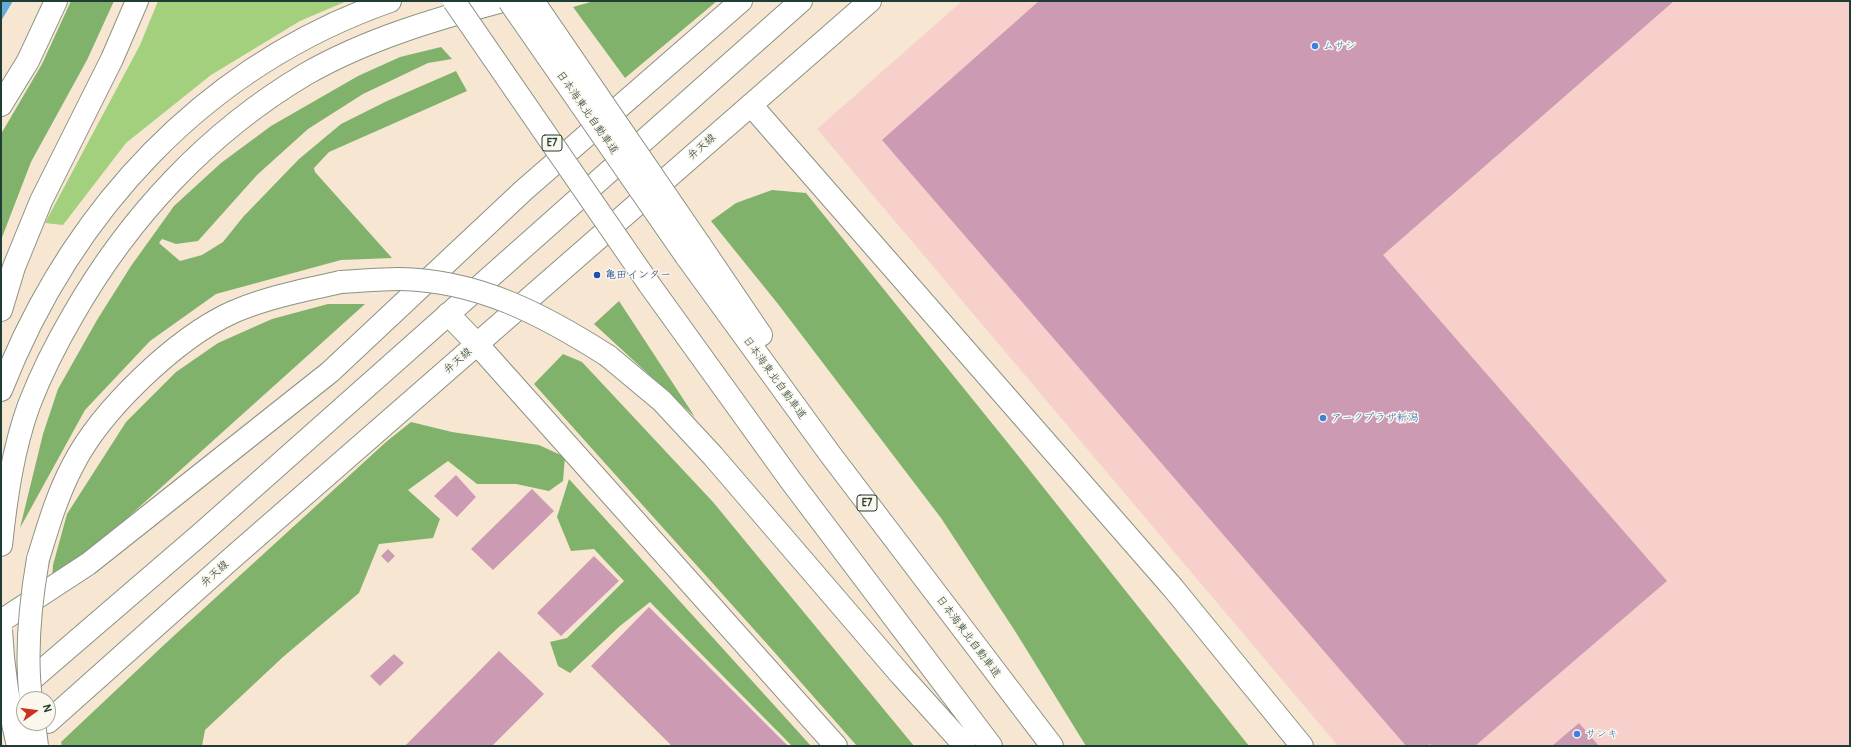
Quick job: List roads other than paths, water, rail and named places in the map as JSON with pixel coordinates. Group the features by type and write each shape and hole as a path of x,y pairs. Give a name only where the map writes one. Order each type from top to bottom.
{"main road":[{"path":"1,105 28,61 56,1"},
{"path":"1,310 14,267 41,201 112,59 137,1"},
{"path":"1,390 14,358 38,310 71,254 102,209 137,167 172,132 209,101 290,46 333,24 390,1"},
{"name":"E7","path":"454,1 649,284 791,481 991,746"},
{"path":"1,545 4,509 13,463 29,406 53,350 112,253 146,210 183,169 265,100 307,74 350,52 396,33 503,1"},
{"name":"日本海東北自動車道","path":"509,1 693,251 968,638 1052,746"},
{"path":"533,1 693,251"},
{"path":"1,621 88,564 330,372 524,190 741,1"},
{"path":"1,705 203,532 801,1"},
{"name":"弁天線","path":"56,714 870,1"},
{"path":"751,105 1173,588 1302,746"},
{"path":"31,691 28,642 32,595 38,559 52,512 73,464 104,418 141,379 185,340 233,312 287,293 341,282 400,279 455,285 510,302 562,327 608,356 662,402 713,456 965,746"},
{"path":"448,314 477,344 836,746"},
{"path":"1,630 3,658 11,714 18,746"},
{"path":"35,731 37,746"},
{"name":"弁天線","path":"21,746 37,731"}],"water":[{"path":"1,1 13,1 1,21"}],"place":[{"name":"ムサシ","path":"1315,46"},
{"name":"亀田インター","path":"597,275"},
{"name":"アークプラザ新潟","path":"1323,418"},
{"name":"サンキ","path":"1577,734"}]}
